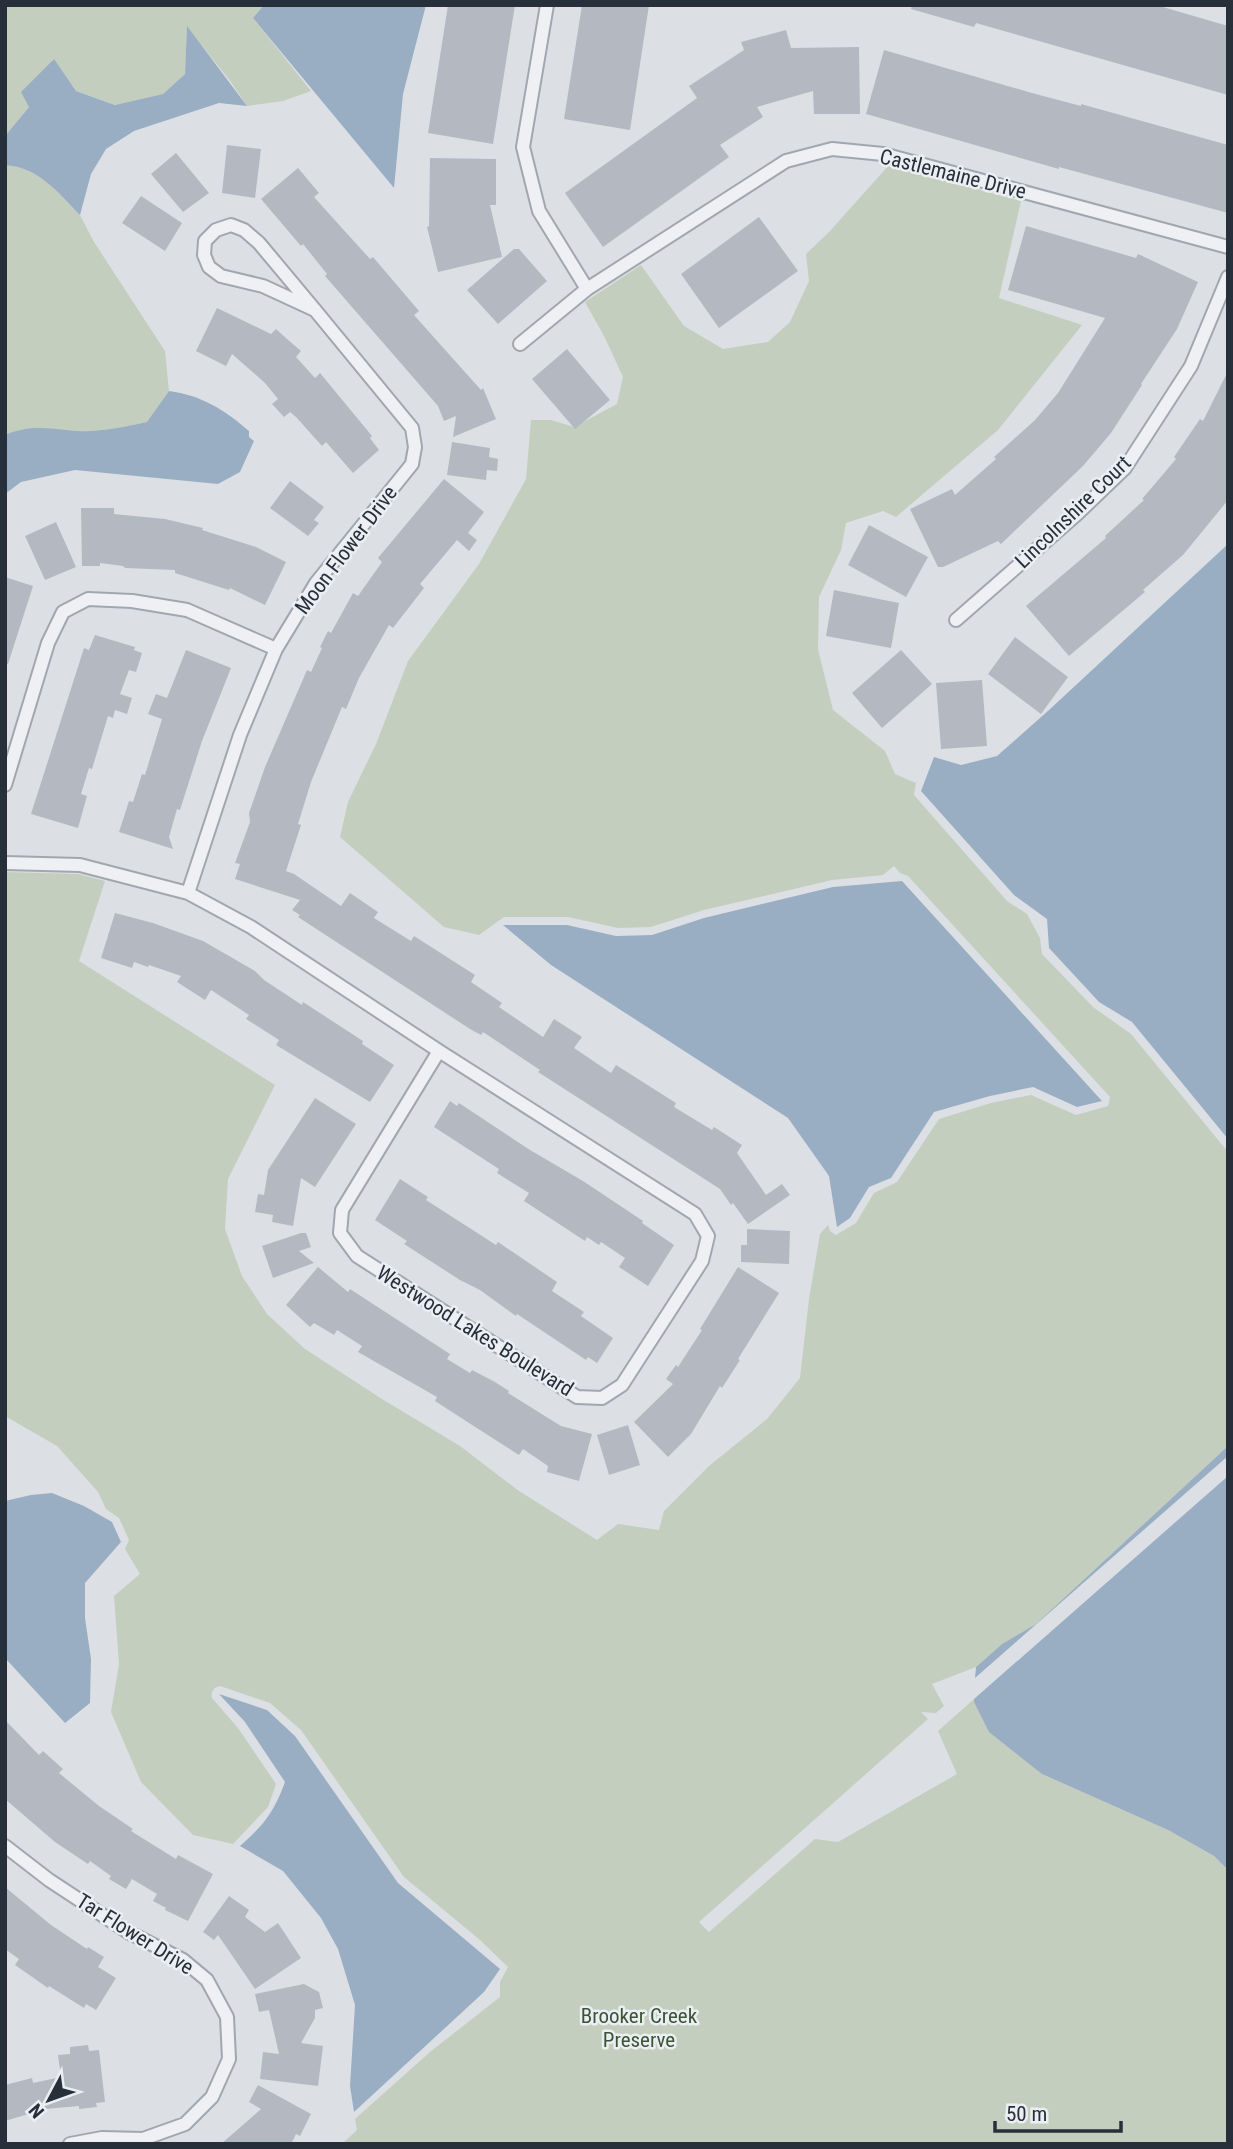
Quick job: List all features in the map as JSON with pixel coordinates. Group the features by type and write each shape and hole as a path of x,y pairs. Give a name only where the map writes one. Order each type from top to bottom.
{"street":[{"path":"547,5 523,147 539,211 587,289"},
{"name":"Castlemaine Drive","path":"520,344 587,289 786,161 832,149 883,154 1228,247"},
{"name":"Moon Flower Drive","path":"188,893 240,735 276,649 316,583 412,464 415,446 412,428 259,243 244,230 231,225 216,230 205,241 204,255 209,267 221,276 263,286 314,310"},
{"name":"Lincolnshire Court","path":"956,620 1077,514 1125,468 1191,366 1228,277"},
{"path":"5,785 48,643 63,612 88,599 132,601 187,610 276,649"},
{"name":"Westwood Lakes Boulevard","path":"5,863 80,865 188,893 251,927 695,1214 708,1236 702,1261 622,1385 602,1398 577,1397 357,1256 340,1233 342,1210 439,1051"},
{"name":"Tar Flower Drive","path":"5,1846 48,1880 128,1932 183,1960 207,1980 227,2017 229,2059 212,2097 185,2124 143,2139 102,2138 70,2144"}],"green space":[{"path":"5,5 264,5 253,18 311,91 283,101 247,106 187,27 185,74 163,94 116,105 76,91 53,59 29,107 5,136"},
{"path":"5,165 20,166 41,175 80,215 94,242 165,351 169,391 148,422 94,431 33,429 5,435"},
{"name":"Brooker Creek Preserve","path":"889,165 1021,201 999,298 1082,325 998,430 896,517 883,511 846,523 841,550 819,597 818,649 833,710 885,751 895,774 916,783 914,795 1007,901 1027,914 1040,938 1042,954 1093,1007 1131,1034 1228,1152 1228,1446 1036,1624 1002,1644 976,1667 932,1684 944,1706 936,1713 921,1712 928,1719 699,1922 709,1932 815,1839 838,1842 957,1774 938,1731 974,1699 1042,1774 1168,1830 1214,1856 1228,1870 1228,2144 342,2144 357,2130 355,2119 430,2052 500,1997 500,1982 508,1967 404,1877 301,1730 270,1703 220,1686 212,1692 212,1698 238,1728 276,1784 268,1807 233,1844 193,1835 141,1782 111,1712 119,1664 114,1596 140,1574 125,1549 129,1540 119,1518 106,1509 98,1492 57,1446 5,1416 5,872 78,874 105,881 79,961 275,1085 228,1179 225,1229 242,1276 267,1314 305,1349 460,1446 519,1491 597,1540 618,1524 659,1530 664,1511 709,1466 767,1419 800,1378 820,1234 828,1225 830,1231 836,1235 856,1223 874,1193 897,1182 939,1119 991,1103 1031,1095 1076,1115 1108,1106 1110,1097 908,876 900,873 894,866 883,875 832,880 704,910 651,927 618,928 568,917 504,917 479,935 444,927 340,837 348,802 376,744 408,661 479,564 526,479 531,420 551,420 574,427 617,404 623,377 585,302 641,265 684,326 723,349 768,342 790,322 809,281 806,254"}],"water":[{"path":"264,5 426,5 403,94 394,188 253,18"},
{"path":"187,26 247,106 219,103 134,131 106,149 91,174 80,215 38,176 28,170 5,165 5,136 29,107 21,92 54,59 76,91 115,105 163,94 185,74"},
{"path":"169,391 192,396 212,405 249,431 249,437 254,441 240,472 218,484 75,470 21,482 5,494 5,435 32,428 94,431 147,422"},
{"path":"1228,544 1228,1139 1132,1022 1099,1002 1049,948 1047,919 1014,895 921,791 934,757 961,765 997,756"},
{"path":"902,881 1102,1101 1077,1107 1033,1087 934,1112 891,1178 869,1187 850,1218 837,1227 829,1176 788,1118 551,965 503,925 567,925 616,936 652,935 704,918 833,887"},
{"path":"1228,1446 1228,1456 975,1678 976,1667 1002,1644 1036,1624"},
{"path":"1228,1476 1228,1870 1214,1856 1168,1830 1042,1774 989,1732 974,1699"},
{"path":"52,1493 84,1506 112,1522 121,1542 85,1583 85,1618 91,1659 90,1703 65,1723 5,1658 5,1501"},
{"path":"219,1694 267,1710 295,1736 398,1883 500,1969 484,1992 354,2112 350,2086 355,2005 338,1949 321,1918 283,1871 240,1846 267,1817 285,1782 245,1722"}],"building":[{"path":"448,5 515,5 493,144 428,133"},
{"path":"582,5 649,5 630,130 564,119"},
{"path":"912,5 1156,5 1228,26 1228,95 976,23 974,27 911,9"},
{"path":"786,30 791,48 859,47 860,114 814,114 813,91 757,107 763,117 720,145 729,157 603,247 565,193 697,98 689,86 744,50 741,42"},
{"path":"884,50 1228,145 1228,213 1059,169 866,114"},
{"path":"227,145 261,149 255,198 222,193"},
{"path":"176,153 209,193 183,212 151,174"},
{"path":"430,158 496,159 496,205 490,205 502,257 438,272 427,227"},
{"path":"298,168 319,193 314,197 370,259 373,257 419,311 414,315 481,390 483,388 496,419 453,437 456,416 444,421 438,406 325,276 327,274 303,244 301,246 261,199"},
{"path":"141,196 182,223 165,251 122,223"},
{"path":"759,217 798,271 719,328 681,274"},
{"path":"1026,226 1136,258 1138,254 1198,282 1177,329 1142,385 1111,433 1083,466 1001,544 998,541 938,567 910,509 952,489 955,495 996,459 994,457 1035,420 1058,393 1105,318 1008,290"},
{"path":"514,249 519,249 547,281 498,324 467,290"},
{"path":"217,308 271,334 276,329 301,351 296,357 315,378 320,373 372,436 370,438 379,450 353,473 326,442 322,446 290,412 284,417 272,404 278,399 265,383 232,354 226,366 196,351"},
{"path":"567,349 610,400 575,429 532,379"},
{"path":"1228,371 1228,500 1183,555 1143,590 1145,592 1069,656 1026,606 1106,538 1105,536 1144,500 1142,499 1176,459 1174,457 1200,419 1203,421"},
{"path":"452,442 490,448 489,457 498,459 497,471 487,470 486,480 447,475"},
{"path":"444,479 484,512 468,533 477,540 469,551 457,540 420,584 424,588 393,628 389,625 359,678 346,709 342,707 311,782 286,871 341,906 350,893 378,912 374,918 411,941 414,936 475,975 471,982 502,1003 499,1007 543,1037 554,1019 582,1037 574,1048 611,1073 616,1065 676,1103 674,1107 742,1145 737,1153 766,1195 782,1184 790,1195 748,1224 720,1189 538,1072 540,1070 483,1032 481,1035 470,1029 298,917 300,915 292,910 300,900 235,879 240,864 235,863 250,822 249,813 265,767 307,670 311,672 328,631 331,633 353,593 358,596 382,562 378,558"},
{"path":"290,481 324,507 314,520 319,523 308,536 270,508"},
{"path":"81,508 114,508 114,514 165,519 203,528 202,530 256,547 286,562 265,605 230,588 229,590 175,573 175,570 125,568 100,563 100,566 82,566"},
{"path":"56,522 76,567 45,580 25,536"},
{"path":"869,525 928,557 906,597 848,565"},
{"path":"5,577 33,586 8,664 5,663"},
{"path":"834,590 899,603 891,648 826,636"},
{"path":"95,635 135,647 134,650 142,653 136,672 129,670 120,694 132,698 127,714 115,710 113,718 108,716 92,769 89,768 81,794 87,796 78,828 31,814 84,648 89,650"},
{"path":"1015,637 1068,677 1041,714 988,674"},
{"path":"186,650 231,668 202,741 180,810 177,809 169,837 173,849 119,832 129,801 133,802 142,774 145,775 162,719 148,714 156,694 167,698"},
{"path":"901,650 932,684 882,728 852,693"},
{"path":"982,680 987,746 941,749 936,683"},
{"path":"115,913 203,941 255,971 302,1005 303,1002 394,1065 370,1102 276,1045 279,1040 246,1019 249,1015 211,990 205,1000 177,982 181,976 149,965 148,967 134,962 132,968 101,958"},
{"path":"315,1098 356,1124 315,1187 301,1178 293,1226 272,1222 273,1215 255,1212 258,1194 264,1195 268,1170"},
{"path":"450,1101 457,1106 459,1103 583,1181 674,1245 648,1286 619,1267 625,1258 601,1242 599,1245 587,1237 585,1241 524,1201 529,1193 497,1173 499,1169 434,1127"},
{"path":"400,1179 428,1197 426,1200 496,1245 498,1242 557,1282 552,1291 584,1312 581,1316 613,1338 597,1363 588,1357 586,1360 404,1244 407,1241 375,1220"},
{"path":"747,1229 790,1231 789,1264 741,1262 741,1245 747,1245"},
{"path":"306,1233 311,1247 299,1251 314,1263 273,1278 262,1246"},
{"path":"318,1267 348,1292 350,1289 450,1354 447,1359 470,1373 472,1370 495,1382 561,1426 592,1434 579,1481 547,1472 548,1466 523,1449 519,1455 435,1401 437,1397 358,1352 362,1346 337,1330 334,1335 314,1323 310,1327 286,1305"},
{"path":"738,1267 779,1293 738,1359 740,1360 722,1388 720,1386 691,1434 668,1457 634,1422 673,1384 666,1379 676,1365 678,1367 702,1330 700,1329"},
{"path":"628,1425 640,1465 609,1475 597,1435"},
{"path":"5,1720 39,1755 43,1751 63,1769 59,1773 99,1806 133,1829 131,1831 176,1859 178,1855 213,1874 188,1921 153,1901 157,1894 132,1879 126,1889 109,1879 111,1876 90,1861 88,1864 55,1842 5,1799"},
{"path":"5,1887 51,1925 104,1957 98,1967 116,1978 96,2010 86,2004 84,2008 49,1986 48,1988 15,1965 19,1959 5,1949"},
{"path":"229,1896 249,1910 245,1917 265,1932 278,1923 301,1958 255,1989 218,1935 214,1940 203,1932"},
{"path":"304,1984 319,1992 323,2008 315,2010 315,2018 301,2043 323,2046 318,2086 260,2079 263,2052 279,2054 269,2010 259,2012 255,1994"},
{"path":"88,2045 89,2051 99,2050 105,2102 96,2103 97,2107 45,2109 5,2121 5,2085 32,2078 33,2083 61,2077 58,2055 70,2054 70,2047"},
{"path":"258,2085 311,2114 300,2136 296,2134 291,2144 221,2144 261,2109 249,2102"}]}
